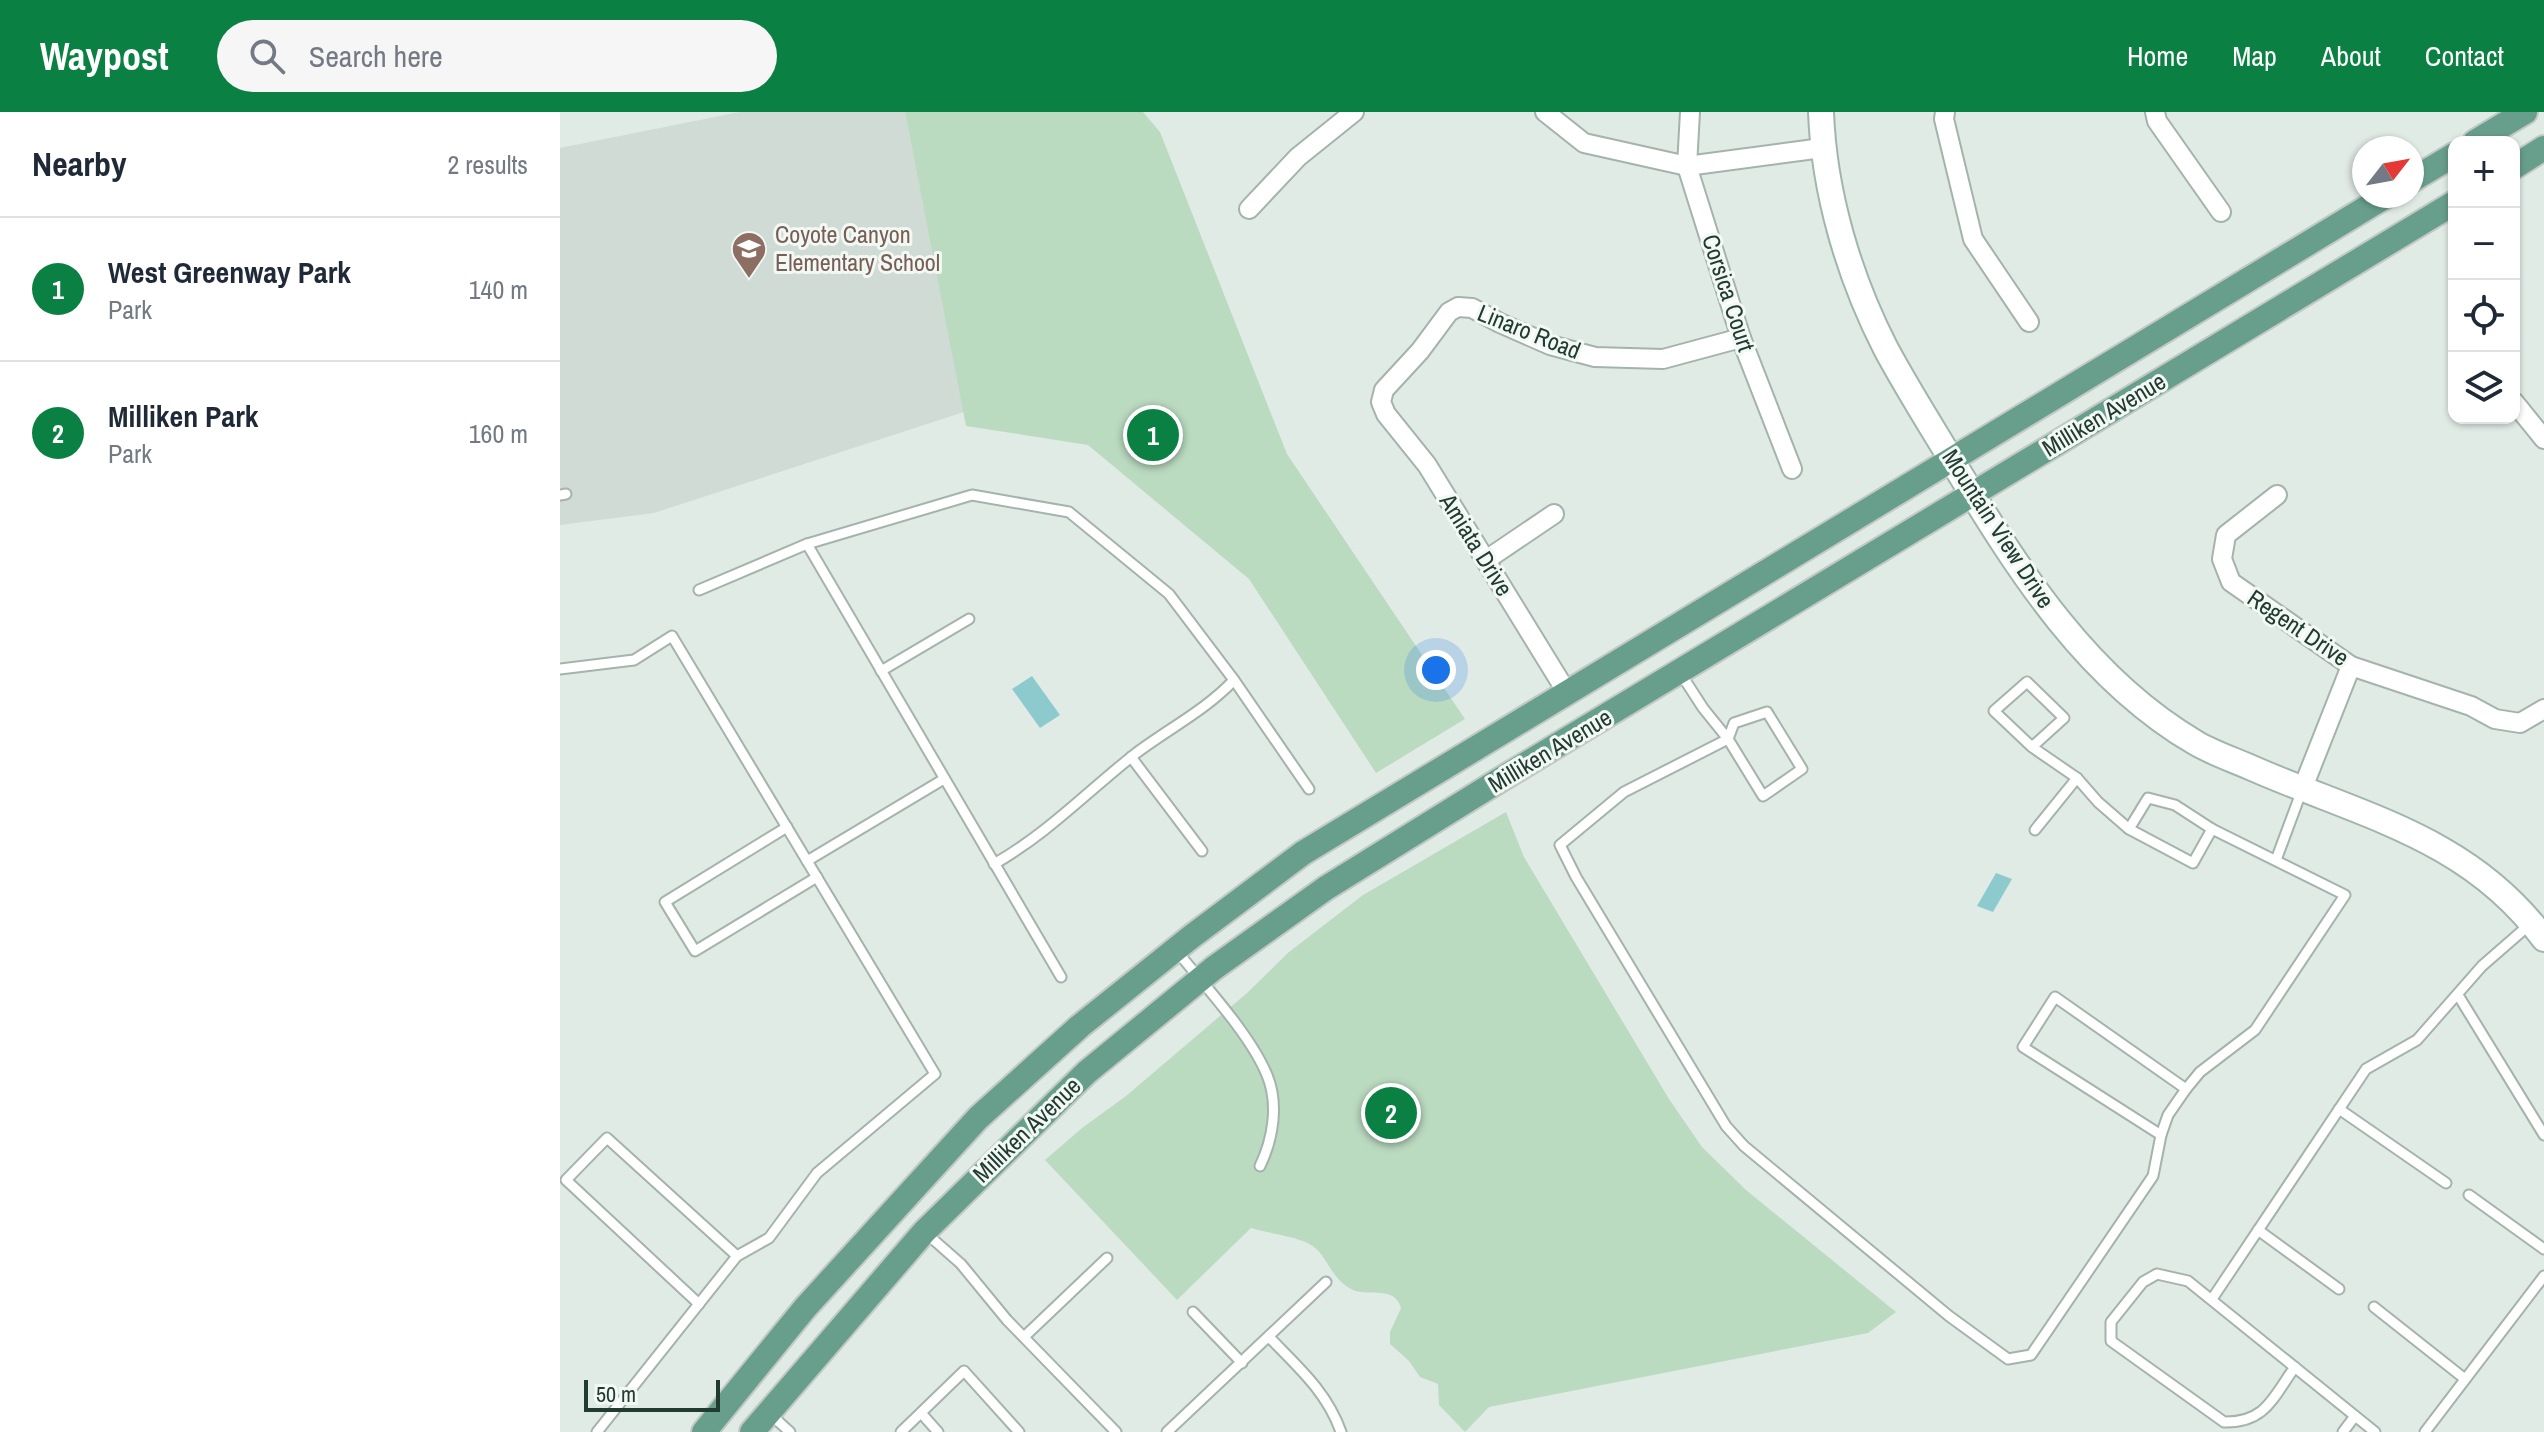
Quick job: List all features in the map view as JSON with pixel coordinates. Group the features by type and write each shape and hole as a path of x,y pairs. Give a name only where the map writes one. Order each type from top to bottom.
{"main road":[{"path":"2485,136 2525,112"},
{"path":"2520,163 2544,148"},
{"path":"2424,173 2448,159"},
{"name":"Milliken Avenue","path":"752,1432 924,1232 1087,1072 1199,979 1326,888 2448,207"},
{"name":"Milliken Avenue","path":"704,1432 805,1308 978,1118 1080,1026 1303,853 2366,208"}],"street":[{"path":"1249,209 1298,157 1354,112"},
{"path":"1545,112 1584,143 1687,166 1822,148"},
{"name":"Corsica Court","path":"1690,112 1687,166 1741,338 1792,469"},
{"name":"Mountain View Drive","path":"1821,112 1822,148 1838,224 1856,279 1886,348 1972,494 2038,597 2088,655 2142,705 2197,744 2302,790 2406,829 2455,856 2498,888 2538,931"},
{"path":"1945,112 1944,119 1973,239 2029,322"},
{"path":"2155,112 2157,121 2221,212"},
{"name":"Linaro Road","path":"1381,402 1384,390 1420,351 1449,312 1458,307 1472,308 1550,345 1595,357 1663,359 1741,338"},
{"name":"Amiata Drive","path":"1381,402 1386,414 1427,465 1566,691"},
{"path":"2520,409 2544,439"},
{"name":"Regent Drive","path":"2277,495 2226,535 2222,559 2231,582 2351,666 2471,706 2495,719 2520,723 2544,709"},
{"path":"1486,560 1554,514"},
{"path":"2302,790 2351,666"}],"lane":[{"path":"699,590 807,544 972,495 1069,512 1169,594 1234,680 1309,789"},
{"path":"807,544 1061,977"},
{"path":"881,671 969,619"},
{"path":"560,669 634,660 672,636 935,1074 817,1173 769,1238 737,1256 597,1432"},
{"path":"1680,673 1728,739 1763,796 1802,769 1767,712 1734,723 1728,739 1624,792 1560,845 1576,877 1726,1126 1744,1146 1949,1316 2008,1359 2031,1355 2153,1176 2168,1115 2200,1072 2255,1030 2345,895 2212,829 2175,805 2148,798 2129,829"},
{"path":"994,864 1021,849 1131,757 1219,696 1234,680"},
{"path":"2032,747 2064,718 2027,682 1994,711 2032,747 2077,778 2098,802 2129,829 2193,863 2212,829"},
{"path":"1131,757 1202,851"},
{"path":"2035,830 2077,778"},
{"path":"807,861 944,779"},
{"path":"2276,860 2302,790"},
{"path":"787,827 665,902 695,951 817,877"},
{"path":"2212,1299 2366,1069 2417,1040 2482,966 2538,931"},
{"path":"1176,950 1247,1041 1268,1076 1274,1111 1271,1143 1260,1166"},
{"path":"2458,995 2544,1135"},
{"path":"2161,1135 2023,1047 2055,997 2186,1089"},
{"path":"2339,1109 2446,1183"},
{"path":"699,1304 566,1180 607,1138 737,1256"},
{"path":"2469,1195 2544,1249"},
{"path":"2258,1230 2339,1289"},
{"path":"924,1232 961,1264 1024,1337 1116,1432"},
{"path":"1024,1337 1107,1258"},
{"path":"2295,1367 2260,1414 2242,1423 2224,1422 2111,1341 2111,1322 2143,1282 2157,1274 2188,1281 2212,1299 2375,1432"},
{"path":"2425,1432 2544,1276"},
{"path":"1167,1432 1326,1282"},
{"path":"2374,1307 2465,1379"},
{"path":"1193,1312 1242,1363"},
{"path":"1269,1337 1316,1384 1341,1432"},
{"path":"901,1432 964,1371 1019,1432"},
{"path":"768,1412 790,1432"},
{"path":"921,1413 938,1432"},
{"path":"2343,1432 2355,1416"}],"shaded area":[{"name":"Coyote Canyon Elementary School","path":"740,112 905,112 964,412 654,513 560,525 560,148"}],"green space":[{"path":"905,112 1143,112 1160,132 1287,454 1465,719 1376,773 1249,579 1088,445 966,426"},
{"path":"1506,812 1524,857 1669,1099 1702,1147 1746,1190 1896,1312 1868,1333 1489,1407 1465,1432 1439,1405 1438,1384 1420,1377 1409,1361 1390,1344 1390,1332 1401,1308 1393,1296 1353,1290 1339,1279 1311,1245 1251,1228 1177,1300 1045,1160 1247,993 1289,952 1363,895"}],"water":[{"path":"1032,676 1060,715 1040,728 1012,689"},
{"path":"1996,873 2012,879 1993,912 1977,906"}],"place":[{"name":"Coyote Canyon Elementary School","path":"749,280"},
{"name":"West Greenway Park","path":"1153,435"},
{"name":"Milliken Park","path":"1391,1113"}]}
